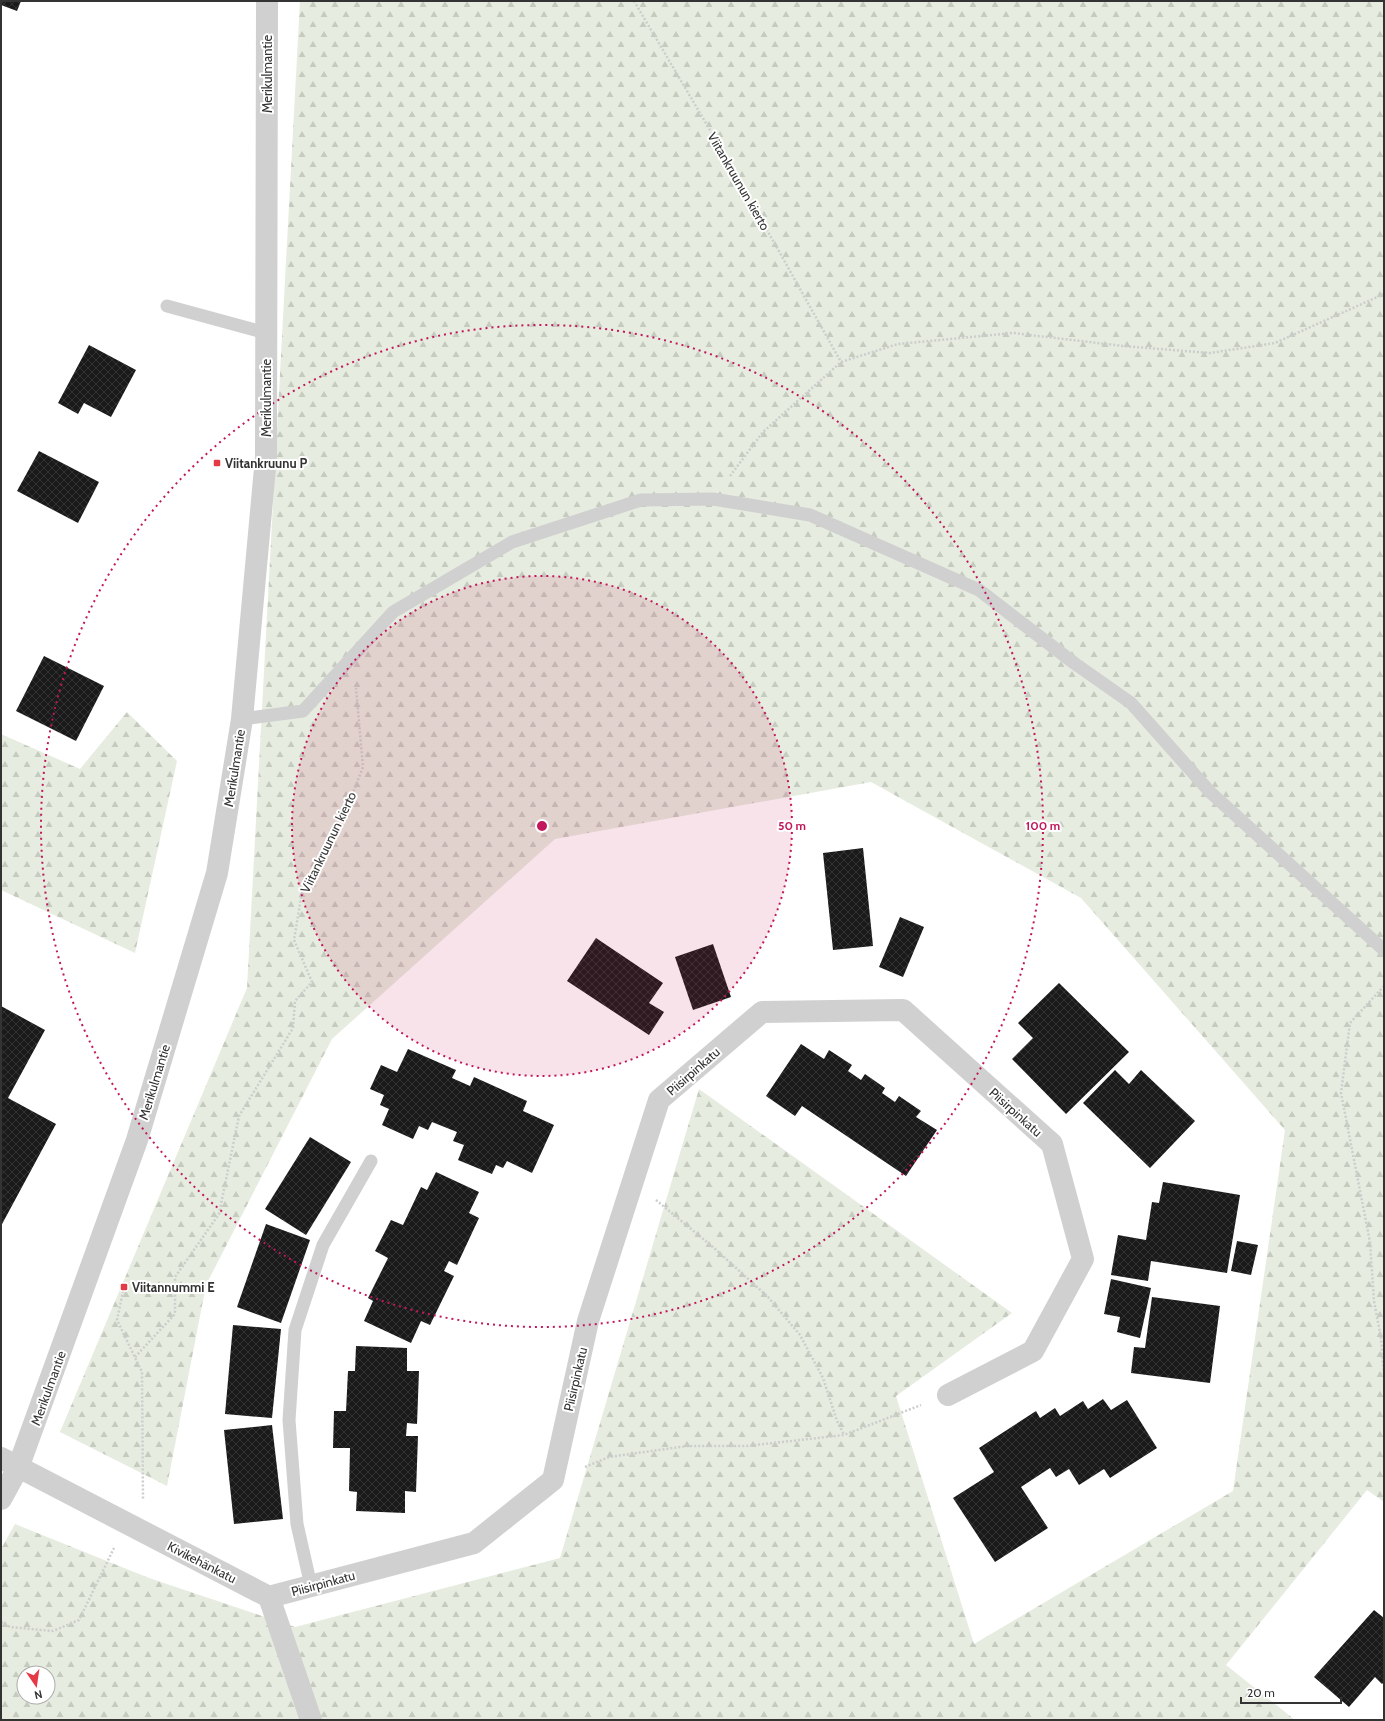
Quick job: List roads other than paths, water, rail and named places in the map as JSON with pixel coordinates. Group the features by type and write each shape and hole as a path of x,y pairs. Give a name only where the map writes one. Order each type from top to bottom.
{"street":[{"name":"Merikulmantie","path":"1,1499 10,1463 137,1140 217,873 242,719 266,457 267,1"},
{"name":"Piisirpinkatu","path":"270,1596 474,1544 553,1480 588,1321 660,1100 762,1012 903,1010 1052,1144 1083,1259 1033,1351 948,1395"},
{"name":"Kivikehänkatu","path":"10,1463 270,1596"},
{"path":"270,1596 312,1720"}],"lane":[{"path":"167,306 266,333"},
{"path":"242,719 303,711 393,612 512,542 641,500 714,499 810,515 979,590 1074,663 1131,703 1210,792 1384,950"},
{"path":"311,1586 297,1524 288,1420 294,1330 323,1245 371,1161"}],"place":[{"name":"Viitankruunu P","path":"217,463"},
{"name":"Viitannummi E","path":"124,1287"}]}
